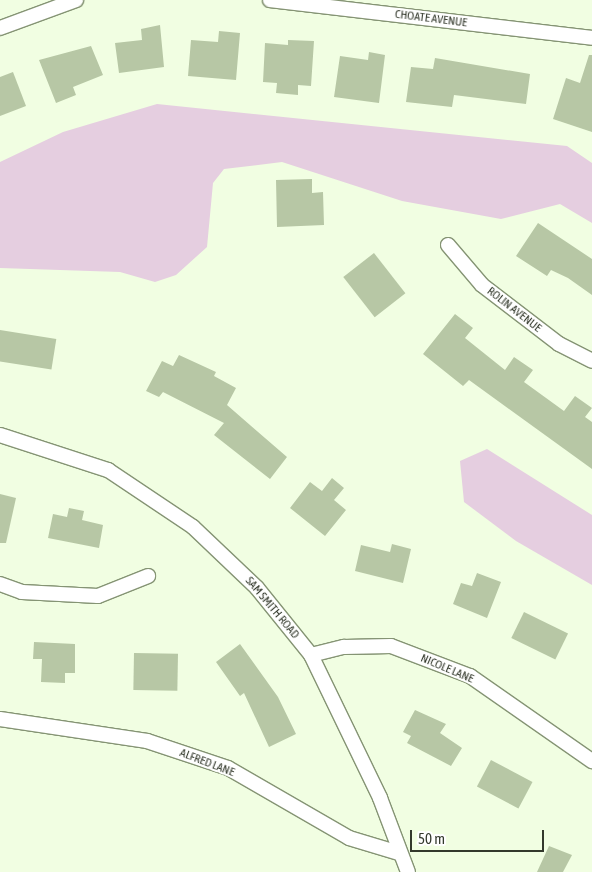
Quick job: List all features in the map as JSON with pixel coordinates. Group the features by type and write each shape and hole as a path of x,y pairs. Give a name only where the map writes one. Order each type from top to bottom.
{"street":[{"path":"0,28 76,0"},
{"name":"CHOATE AVENUE","path":"270,0 592,38"},
{"name":"ROLIN AVENUE","path":"448,245 482,285 559,344 592,361"},
{"name":"SAM SMITH ROAD","path":"0,435 108,470 193,527 257,588 311,655 380,798 399,853 408,872"},
{"path":"0,584 22,592 98,596 148,576"},
{"name":"NICOLE LANE","path":"311,655 344,646 391,646 470,676 592,761"},
{"name":"ALFRED LANE","path":"0,718 147,742 219,765 348,838 399,853"}],"shaded area":[{"path":"157,104 567,146 592,163 592,223 560,204 501,219 402,201 282,162 224,169 213,183 207,247 176,275 155,282 120,272 0,268 0,162 63,132"},
{"path":"487,449 592,515 592,585 516,541 464,502 460,461"}],"building":[{"path":"160,25 164,67 119,73 115,43 142,40 141,29"},
{"path":"219,31 240,33 236,80 188,76 191,40 218,42"},
{"path":"288,40 314,41 311,86 298,85 298,95 276,93 277,83 263,82 265,43 288,45"},
{"path":"91,46 103,75 73,87 76,95 56,103 39,60"},
{"path":"369,52 385,55 379,103 334,97 340,56 368,60"},
{"path":"589,55 592,55 592,132 553,119 566,78 580,83"},
{"path":"435,58 530,74 526,104 454,95 452,107 406,102 411,67 433,69"},
{"path":"13,72 26,106 0,116 0,77"},
{"path":"312,179 312,193 323,192 324,225 277,227 276,180"},
{"path":"538,223 592,259 592,295 568,278 551,270 547,276 516,256"},
{"path":"374,253 405,293 375,317 343,277"},
{"path":"455,314 473,328 465,338 505,370 514,357 533,370 524,382 564,411 575,396 592,408 585,417 592,422 592,469 469,380 463,386 423,354"},
{"path":"0,330 56,339 51,370 0,361"},
{"path":"179,355 216,372 214,376 236,388 227,405 287,457 270,479 214,435 224,423 163,392 159,397 146,391 162,361 173,366"},
{"path":"332,478 344,488 334,500 346,510 325,536 290,508 310,482 322,491"},
{"path":"0,494 16,498 6,543 0,543"},
{"path":"69,508 84,511 82,520 103,525 99,548 48,538 53,514 67,517"},
{"path":"392,544 411,549 403,583 355,571 361,545 390,552"},
{"path":"477,573 501,582 487,618 453,604 461,583 472,586"},
{"path":"524,612 568,633 555,660 511,638"},
{"path":"34,642 75,644 75,673 65,673 65,683 41,682 42,659 33,659"},
{"path":"240,644 278,697 296,734 269,747 244,693 240,696 216,662"},
{"path":"134,653 178,654 177,691 133,690"},
{"path":"415,710 446,724 440,733 462,748 451,766 407,743 411,736 403,732"},
{"path":"491,760 532,782 518,809 477,786"},
{"path":"549,846 572,855 563,872 537,872"}]}
